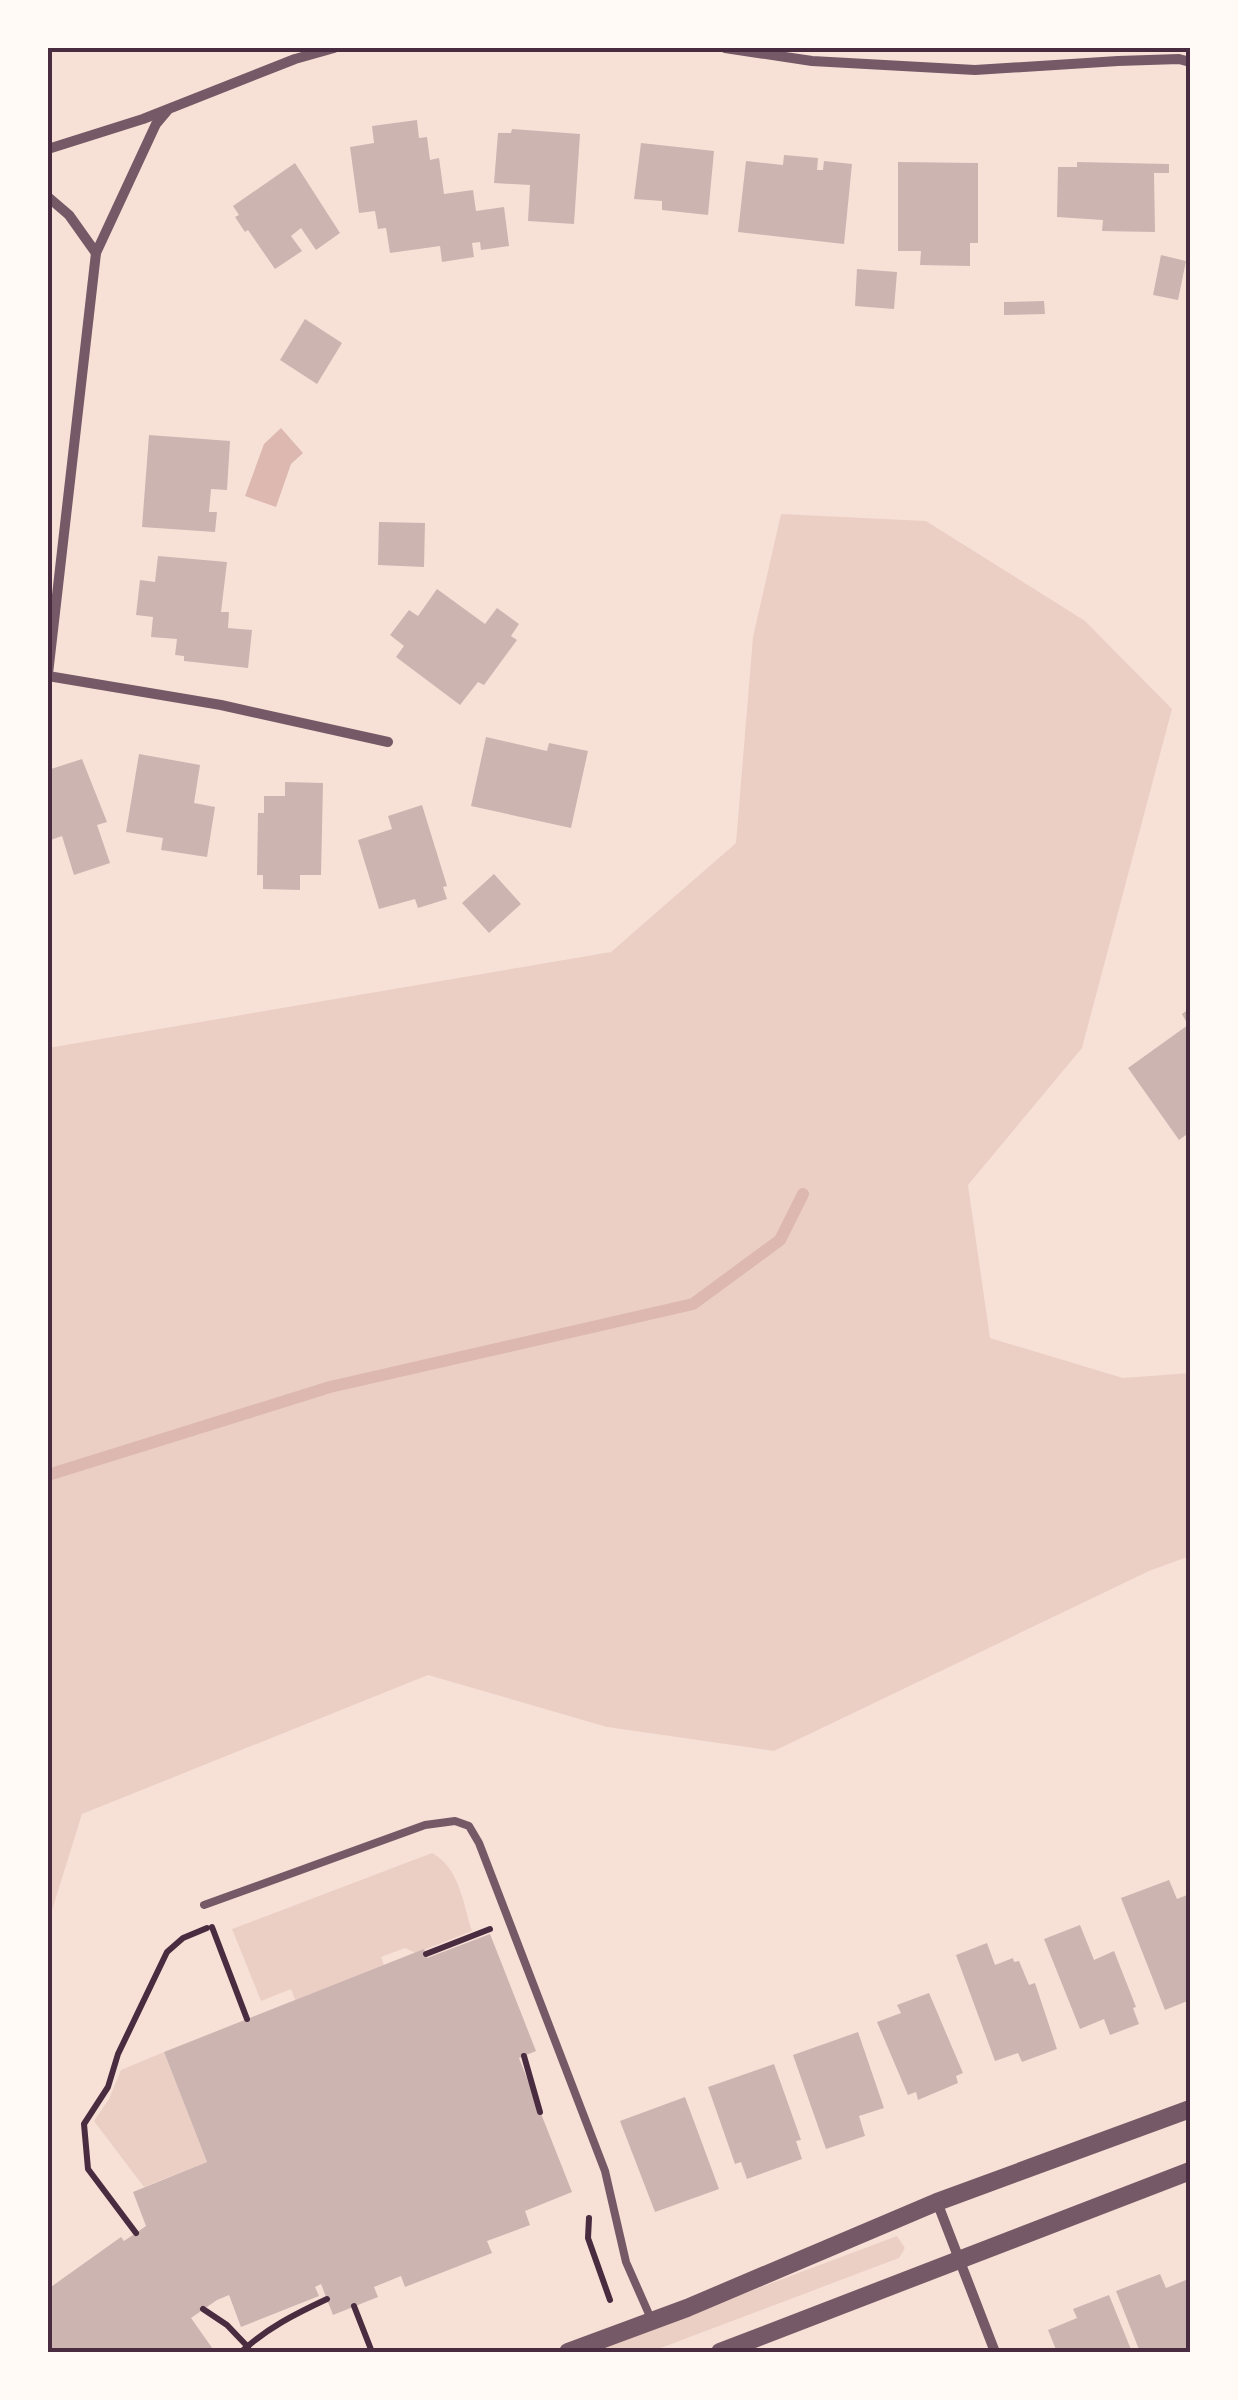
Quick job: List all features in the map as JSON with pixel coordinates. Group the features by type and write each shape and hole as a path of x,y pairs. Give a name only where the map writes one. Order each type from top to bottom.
{"street":[{"path":"48,149 167,111 295,58 334,48"},
{"path":"725,48 812,61 975,70 1185,61 1190,53"},
{"path":"167,111 156,124 96,254 48,675 221,705 388,742"},
{"path":"48,197 69,216 96,254"},
{"path":"568,2352 936,2202 1190,2109"},
{"path":"720,2352 1190,2171"},
{"path":"936,2202 995,2352"}],"lane":[{"path":"204,1904 425,1825 455,1821 470,1826 605,2171 626,2262 652,2321"}],"path":[{"path":"204,1904 246,2020"},
{"path":"426,1954 490,1929 484,1914"},
{"path":"136,2233 88,2169 84,2124 108,2087 118,2054 167,1952 184,1938 229,1919"},
{"path":"524,2056 540,2112"},
{"path":"528,2065 540,2059"},
{"path":"590,2212 588,2238 610,2300"},
{"path":"204,2309 227,2325 244,2350 288,2316 327,2299"},
{"path":"354,2306 372,2352"}],"shaded area":[{"path":"281,428 303,453 291,464 276,507 245,496 264,444"},
{"path":"781,514 926,521 1085,621 1172,709 1082,1048 968,1185 990,1338 1123,1378 1190,1373 1190,1556 1149,1571 774,1751 607,1727 428,1675 82,1814 48,1923 48,1048 611,952 736,843 753,637"},
{"path":"432,1853 454,1876 472,1931 416,1953 405,1948 381,1957 384,1965 295,2000 291,1989 261,2001 232,1929"},
{"path":"164,2052 207,2162 144,2187 94,2121 121,2070"},
{"path":"897,2236 905,2248 899,2258 650,2352 588,2352"}],"building":[{"path":"417,120 419,138 427,137 430,160 439,158 444,194 473,190 476,211 504,207 509,246 481,250 480,242 472,243 474,257 442,262 440,246 390,253 386,228 378,229 375,211 359,213 350,147 374,143 372,126"},
{"path":"512,129 580,134 574,224 528,221 530,185 494,183 498,133 511,133"},
{"path":"641,143 714,151 708,215 662,210 662,201 634,199"},
{"path":"784,155 818,158 817,170 823,170 824,161 852,164 844,244 738,232 746,161 783,165"},
{"path":"898,162 978,163 978,243 970,243 970,266 920,265 921,251 898,251"},
{"path":"1077,162 1169,164 1169,173 1154,173 1155,232 1102,231 1103,220 1057,217 1058,167 1077,167"},
{"path":"295,163 340,233 316,250 301,228 291,236 302,251 275,269 235,217 239,215 233,206"},
{"path":"1161,255 1186,261 1178,300 1153,295"},
{"path":"857,269 897,272 894,309 855,306"},
{"path":"1044,301 1045,314 1004,315 1004,302"},
{"path":"305,319 342,343 317,384 280,360"},
{"path":"149,435 230,441 227,490 211,489 209,512 217,512 215,532 142,527"},
{"path":"379,522 425,523 424,567 378,565"},
{"path":"158,556 227,562 221,612 229,612 228,628 252,630 248,668 184,661 184,656 175,655 177,639 151,637 153,617 136,615 140,580 155,582"},
{"path":"437,589 485,624 497,608 519,624 511,636 517,640 484,685 478,682 460,705 396,657 404,646 390,635 409,610 418,616"},
{"path":"486,737 547,751 549,743 588,751 571,828 471,806"},
{"path":"139,754 200,765 194,803 215,807 207,857 161,850 163,838 126,832"},
{"path":"82,759 107,822 97,825 110,863 74,875 62,836 48,841 48,770"},
{"path":"285,782 323,783 321,875 300,875 300,890 263,889 263,875 257,875 258,813 264,813 264,796 285,796"},
{"path":"422,805 447,886 443,887 447,899 418,908 415,899 379,909 358,840 392,829 388,816"},
{"path":"494,874 521,904 489,933 462,903"},
{"path":"1190,1008 1190,1132 1179,1140 1128,1068 1188,1025 1182,1014"},
{"path":"1169,1880 1177,1899 1187,1895 1190,1904 1190,2000 1165,2010 1121,1898"},
{"path":"1080,1925 1094,1960 1114,1951 1139,2024 1110,2035 1104,2019 1080,2029 1044,1939"},
{"path":"490,1934 536,2051 519,2058 572,2192 525,2211 530,2225 487,2241 492,2253 405,2287 401,2276 374,2287 378,2297 333,2315 321,2284 315,2287 319,2296 241,2327 229,2295 217,2300 191,2318 215,2352 48,2352 48,2289 121,2237 124,2241 146,2226 133,2192 207,2162 164,2052 424,1949 427,1958"},
{"path":"987,1943 995,1965 1013,1958 1014,1962 1019,1961 1029,1985 1035,1983 1057,2049 1022,2062 1018,2053 995,2061 956,1955"},
{"path":"929,1993 963,2073 956,2076 958,2083 918,2100 916,2092 908,2095 877,2022 901,2013 897,2005"},
{"path":"858,2032 884,2108 859,2116 865,2136 826,2149 793,2055"},
{"path":"774,2064 801,2140 796,2141 802,2159 747,2179 741,2162 735,2164 708,2087"},
{"path":"685,2097 719,2189 655,2212 620,2121"},
{"path":"1160,2274 1166,2288 1186,2280 1190,2292 1190,2351 1140,2352 1116,2291"},
{"path":"1109,2295 1132,2352 1057,2352 1048,2330 1077,2318 1073,2309"}],"waterway":[{"path":"48,1475 330,1387 693,1304 780,1240 803,1194"}]}
